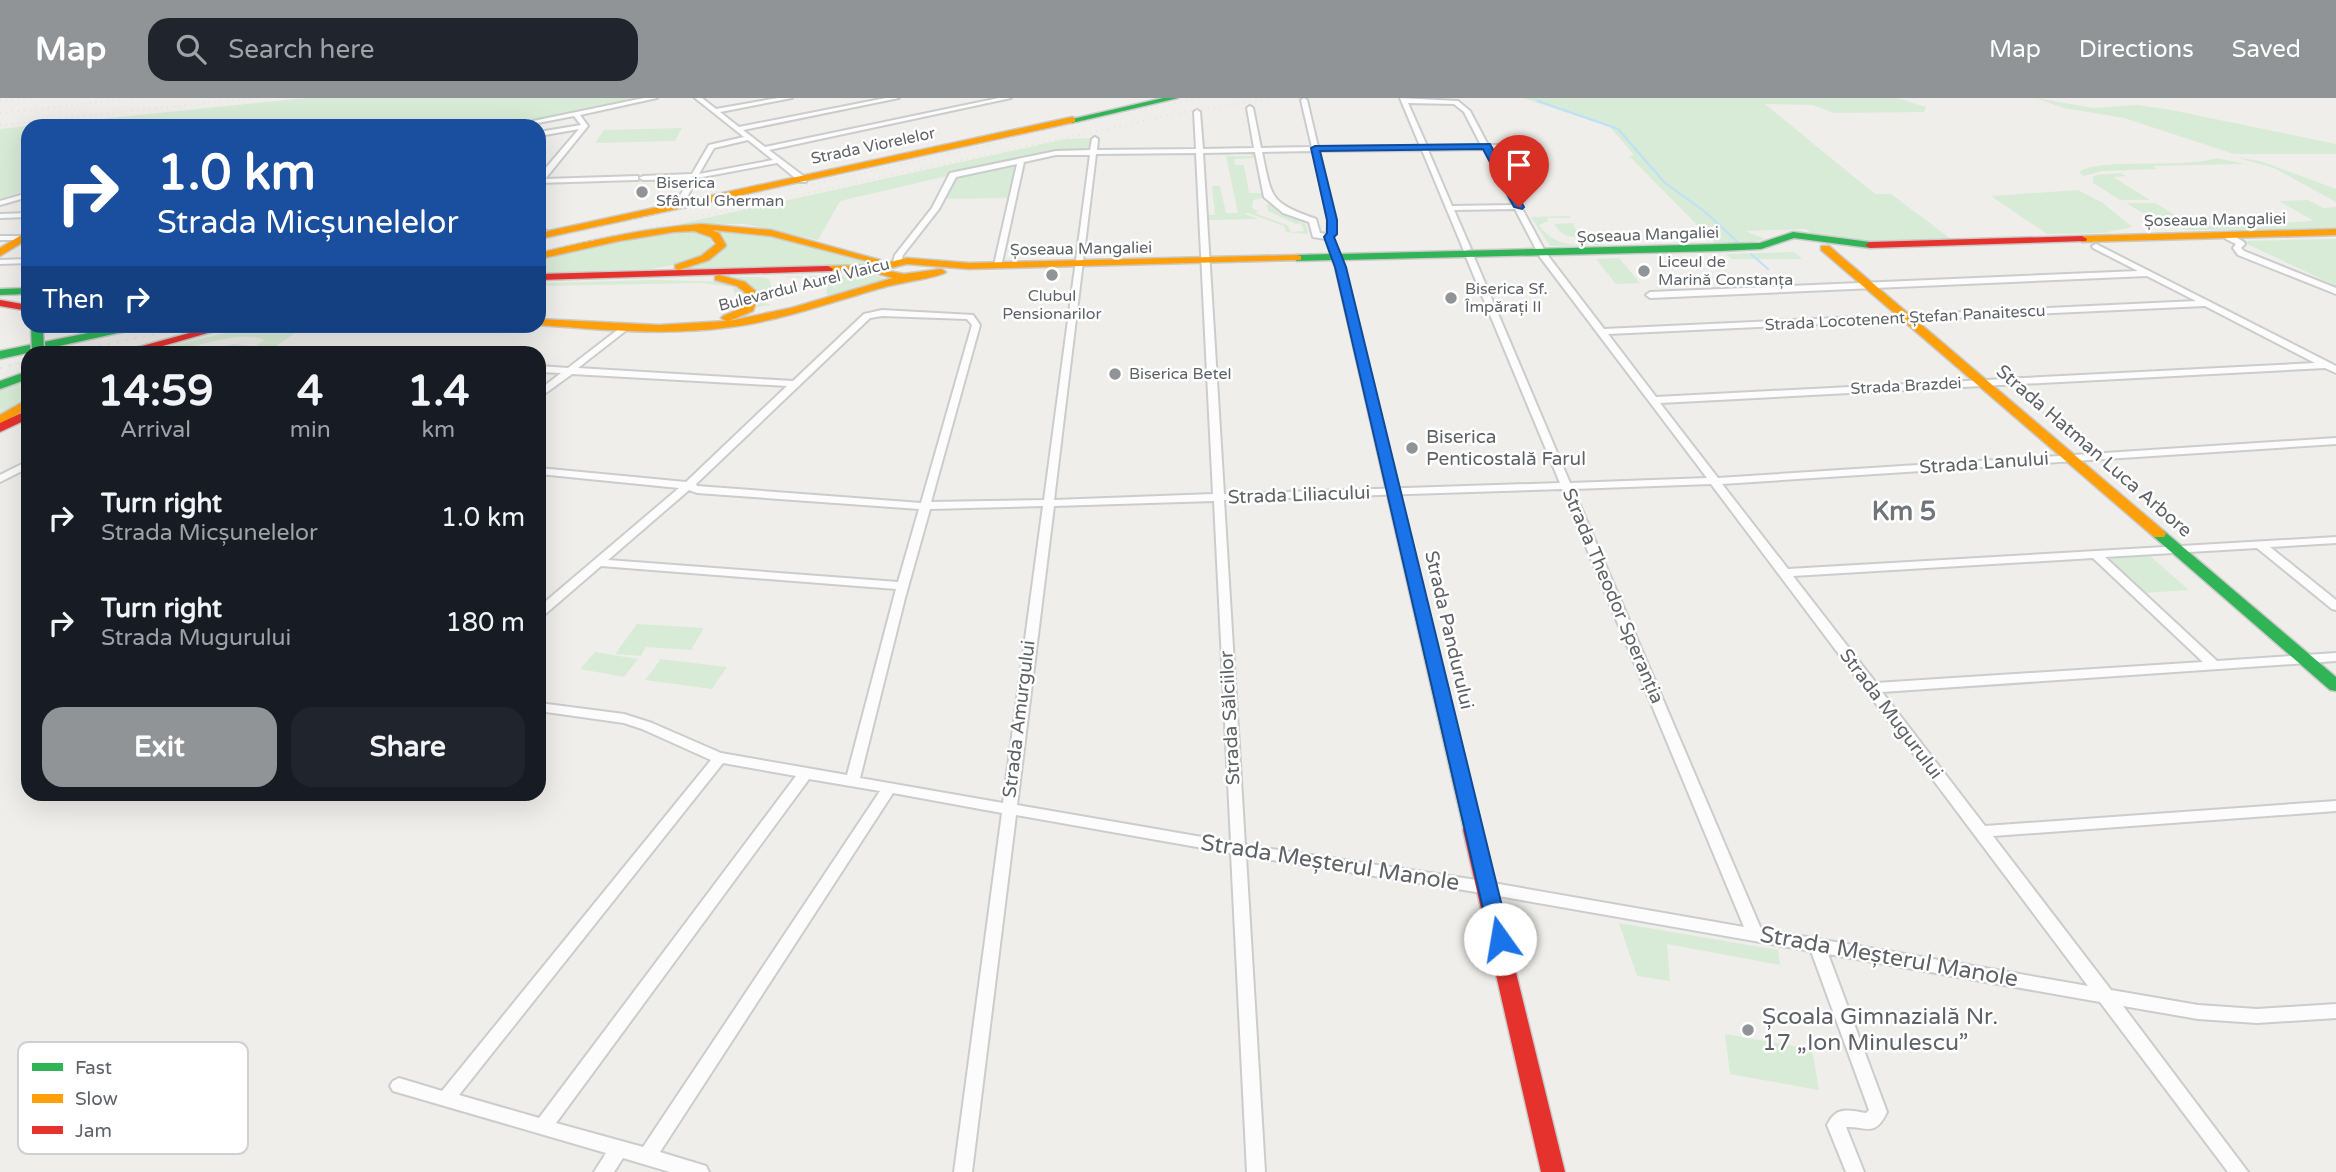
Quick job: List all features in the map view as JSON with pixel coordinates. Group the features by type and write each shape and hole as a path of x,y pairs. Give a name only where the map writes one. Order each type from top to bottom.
{"main road":[{"name":"Strada Viorelelor","path":"546,232 803,180 1174,98"},
{"path":"546,254 684,225 775,233 901,263"},
{"path":"653,230 718,226"},
{"path":"615,275 674,268 713,254 721,246 721,242 715,235 700,229"},
{"name":"Șoseaua Mangaliei","path":"1334,252 1542,254 1747,247 1773,243 1785,237 1784,243 1871,245 2336,234"},
{"name":"Șoseaua Mangaliei","path":"546,278 854,271 901,263 966,269 1206,262 1334,252 1542,254 1805,243 1825,248 2336,234"},
{"path":"0,253 21,239"},
{"name":"Strada Hatman Luca Arbore","path":"1825,248 2336,686"},
{"name":"Strada Pandurului","path":"1334,252 1394,492 1553,1172"},
{"name":"Șoseaua Mangaliei","path":"546,278 901,263 1079,265"},
{"name":"Bulevardul Aurel Vlaicu","path":"546,322 678,328 752,320 901,263"},
{"path":"678,328 733,317 748,309 753,302 753,292 741,284 692,276"},
{"path":"0,290 21,290"},
{"path":"0,297 21,297"},
{"path":"0,303 21,307"},
{"path":"29,346 71,333"},
{"path":"149,346 197,333"},
{"path":"159,346 198,333"},
{"path":"0,355 21,348"},
{"path":"0,385 21,378"},
{"path":"1,423 21,408"},
{"path":"1,423 21,416"}],"street":[{"path":"546,119 654,98"},
{"path":"698,98 803,180"},
{"path":"715,111 789,98"},
{"path":"738,129 895,98"},
{"path":"763,149 1008,98"},
{"name":"Strada Mugurului","path":"1404,99 1459,103 1466,111 1542,254 2239,1172"},
{"name":"Strada Theodor Speranția","path":"1404,99 1755,934"},
{"name":"Strada Pandurului","path":"1304,100 1332,220 1334,252"},
{"path":"1250,108 1267,195 1286,211 1313,221 1332,220"},
{"path":"575,113 585,126"},
{"name":"Strada Sălciilor","path":"1197,113 1256,1172"},
{"path":"546,133 585,126"},
{"path":"546,173 585,126"},
{"path":"685,205 682,199 711,146 750,138"},
{"name":"Strada Amurgului","path":"963,1172 1007,809 1095,139"},
{"path":"901,263 954,174 1021,159 1056,153 1093,152 1537,146"},
{"path":"998,265 1021,159"},
{"path":"546,181 695,176 778,161"},
{"path":"0,203 21,197"},
{"path":"1449,208 1519,207"},
{"path":"0,216 21,215"},
{"path":"1313,221 1316,235 1334,252"},
{"path":"0,238 21,236"},
{"path":"2229,237 2241,244 2238,250 2246,256 2336,291"},
{"path":"2096,246 2336,370"},
{"path":"0,262 21,261"},
{"path":"1650,295 2148,273"},
{"name":"Strada Locotenent Ștefan Panaitescu","path":"1602,332 2207,303"},
{"path":"546,608 688,486 867,316 882,313 970,317 976,325 903,586 853,780"},
{"path":"546,389 625,327"},
{"name":"Strada Brazdei","path":"1654,400 2326,365"},
{"path":"546,369 796,384"},
{"name":"Strada Lanului","path":"1715,481 2336,441"},
{"path":"0,479 21,468"},
{"name":"Strada Liliacului","path":"546,472 688,486 697,490 913,506 1715,481"},
{"path":"1785,573 2336,540"},
{"path":"2260,545 2336,606"},
{"path":"2096,555 2213,664"},
{"path":"600,563 903,586"},
{"path":"1871,688 2336,657"},
{"name":"Strada Meșterul Manole","path":"546,708 632,720 677,738 696,752 720,758 1237,849 2228,1015 2287,1015 2336,1011"},
{"path":"446,1099 720,758"},
{"path":"542,1127 806,773"},
{"path":"647,1157 889,788"},
{"path":"1980,832 2336,806"},
{"path":"1817,945 1878,1112 1870,1122 1843,1117 1836,1125 1856,1172"},
{"path":"399,1086 700,1172"},
{"path":"603,1172 619,1149"}],"green space":[{"path":"306,98 644,98 538,119 100,119"},
{"path":"1523,98 1897,98 1926,107 1924,112 1834,113 1813,105 1765,104 1875,194 1891,194 1951,239 1857,242 1815,236 1806,229 1745,231 1765,239 1747,244 1718,246 1629,156 1634,155 1610,127"},
{"path":"2036,98 2093,108 2137,105 2166,109 2336,144 2336,154 2234,154 2124,118 2064,108"},
{"path":"21,127 21,194 0,200 0,129"},
{"path":"682,128 675,141 595,143 604,130"},
{"path":"1092,138 1089,151 1049,152 1017,159 1007,198 936,199 947,176 840,201 818,240 745,224 679,224 1066,139"},
{"path":"1219,151 1253,152 1254,158 1234,159 1235,165 1244,165 1249,193 1261,193 1265,197 1253,200 1252,208 1258,211 1255,213 1287,225 1291,232 1304,231 1301,223 1296,224 1268,211 1267,204 1270,204 1279,213 1306,224 1308,234 1286,232 1284,226 1248,213 1245,214 1259,219 1209,220 1209,215 1215,215 1212,186 1220,186 1226,213 1238,213 1226,156 1252,156 1251,153 1219,155"},
{"path":"2217,158 2245,164 2153,166 2157,169 2102,171 2084,176 2079,172 2105,165 2185,163"},
{"path":"2238,158 2260,161 2336,189 2336,202 2274,168"},
{"path":"2121,173 2126,176 2113,177 2150,200 2120,200 2093,183 2093,177 2096,175"},
{"path":"2078,190 2103,203 2132,227 2103,233 2047,234 1991,196"},
{"path":"2308,200 2323,208 2336,207 2336,229 2188,230 2159,222 2126,203 2155,203 2195,227 2314,221 2279,201"},
{"path":"1531,217 1571,218 1547,218 1548,221 1539,225 1548,235 1560,242 1589,243 1585,238 1563,234 1554,224 1573,223 1578,235 1593,237 1600,245 1550,246"},
{"path":"661,231 696,231 710,237 713,246 711,251 685,263 650,269 546,273 546,256"},
{"path":"714,231 776,236 873,264 670,271 703,262 718,254 726,242"},
{"path":"2336,239 2336,286 2241,241"},
{"path":"1794,252 1802,259 1731,259 1726,254"},
{"path":"1619,258 1640,283 1616,284 1596,259"},
{"path":"870,274 890,280 831,297 826,294 830,278 779,277"},
{"path":"732,277 769,279 774,294 768,295 765,303 771,305 757,307 758,291"},
{"path":"657,280 726,282 748,293 735,295 733,287 702,283 546,286 546,283"},
{"path":"226,333 295,333 276,346 255,346 265,340 244,337 195,346 169,346"},
{"path":"233,344 255,346 224,346"},
{"path":"21,381 21,402 0,417 0,389"},
{"path":"2150,556 2189,590 2143,593 2106,559"},
{"path":"637,624 704,628 691,650 646,647 641,656 615,654"},
{"path":"595,652 638,659 624,677 580,669"},
{"path":"661,659 727,667 712,689 645,680"},
{"path":"1619,923 1778,950 1780,965 1667,944 1670,981 1637,976"},
{"path":"1725,1034 1812,1049 1819,1090 1730,1074"}],"waterway":[{"path":"1538,101 1618,129 1665,183 1704,211 1741,245"},
{"path":"1751,254 1768,269"}],"railway":[{"path":"0,101 29,98"},
{"path":"0,113 139,98"},
{"path":"56,119 253,98"},
{"path":"1145,110 1196,98"},
{"path":"546,249 1190,111 1275,98"},
{"path":"1005,139 1152,107"},
{"path":"0,125 21,123"},
{"path":"789,189 1015,139"},
{"path":"632,220 796,185"},
{"path":"546,239 601,227"},
{"path":"100,346 159,333"},
{"path":"0,368 21,363"}],"traffic: fast":[{"path":"1072,120 1174,98"},
{"path":"1297,258 1720,248 1761,246 1793,235 1870,245"},
{"path":"1334,252 1340,267 1472,830"},
{"path":"0,292 21,291"},
{"path":"37,333 38,346"},
{"path":"42,346 103,333"},
{"path":"0,355 21,351"},
{"path":"0,385 21,378"},
{"path":"2159,534 2336,686"}],"traffic: slow":[{"path":"546,234 1072,120"},
{"path":"546,254 646,233 701,227 756,230 875,260"},
{"path":"679,267 705,258 721,245 715,235 698,229"},
{"path":"2082,239 2336,232"},
{"path":"0,253 21,239"},
{"path":"1825,248 2159,534"},
{"path":"828,269 877,268 907,261 969,266 1297,258"},
{"path":"874,271 904,277 941,272"},
{"path":"719,278 741,284 754,294 749,309 727,318"},
{"path":"546,322 611,327 707,327 795,310 901,279"},
{"path":"0,421 21,408"}],"traffic: jam":[{"path":"1870,245 2082,239"},
{"path":"546,277 828,269"},
{"path":"0,303 21,307"},
{"path":"150,346 199,333"},
{"path":"0,428 21,418"},
{"path":"1472,830 1553,1172"}],"place":[{"name":"Biserica Sfântul Gherman","path":"642,192"},
{"name":"Liceul de Marină Constanța","path":"1644,271"},
{"name":"Clubul Pensionarilor","path":"1052,275"},
{"name":"Biserica Sf. Împărați II","path":"1451,298"},
{"name":"Biserica Betel","path":"1115,374"},
{"name":"Biserica Penticostală Farul","path":"1412,448"},
{"name":"Școala Gimnazială Nr. 17 „Ion Minulescu”","path":"1748,1030"}],"district":[{"name":"Km 5","path":"1904,511"}],"route":[{"path":"1500,939 1340,267 1329,237 1332,234 1332,220 1315,148 1486,146 1519,207"}]}
